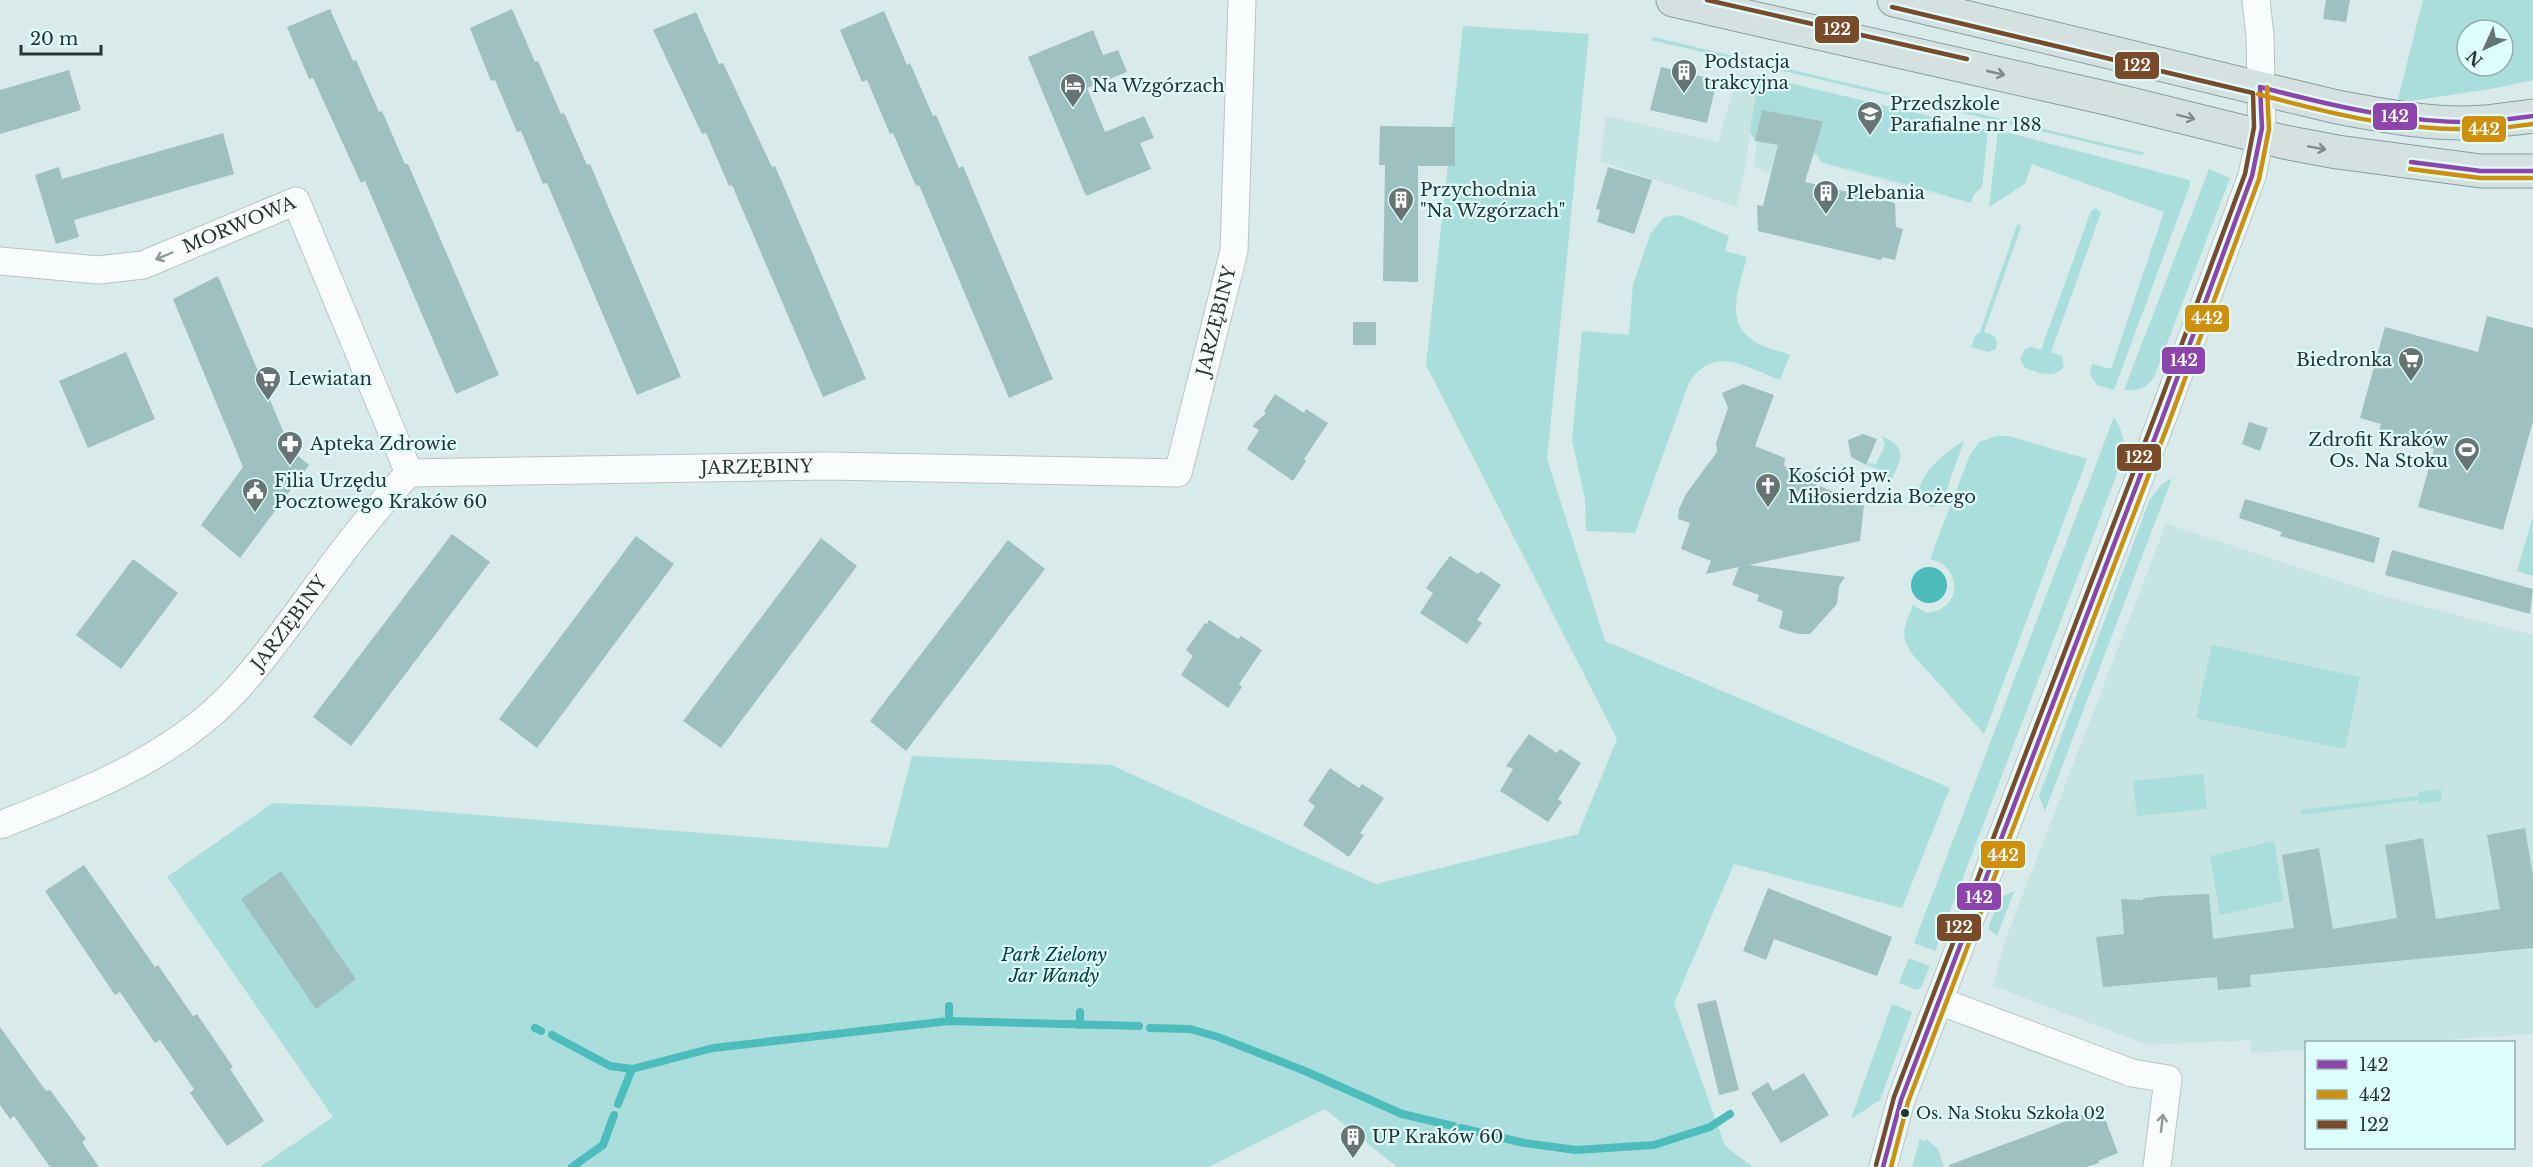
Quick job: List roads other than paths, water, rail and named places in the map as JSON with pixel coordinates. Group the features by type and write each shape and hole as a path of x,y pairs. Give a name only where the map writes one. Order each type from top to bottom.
{"main road":[{"path":"1673,0 2337,152 2481,171 2533,171"},
{"path":"1894,0 2260,87 2337,108 2399,118 2446,122 2485,122 2533,116"}],"street":[{"name":"JARZĘBINY","path":"0,825 95,787 144,762 209,716 245,681 372,512 409,473 828,466 1178,472 1234,251 1242,0"},
{"path":"1883,1167 1901,1100 2162,419 2252,176 2260,136 2260,36 2256,0"},
{"name":"MORWOWA","path":"0,261 98,270 143,265 296,201 409,473"},
{"path":"1938,1001 2132,1073 2168,1079 2157,1167"}],"water":[{"path":"1929,567 1942,572 1947,585 1942,598 1929,603 1916,598 1911,585 1916,572"}],"waterway":[{"path":"949,1006 949,1021"},
{"path":"1080,1012 1080,1025"},
{"path":"552,1035 610,1066 632,1069 713,1048 949,1021 1139,1026"},
{"path":"535,1028 541,1031"},
{"path":"1150,1028 1190,1029 1218,1037 1305,1071 1402,1114 1453,1126"},
{"path":"618,1104 632,1069"},
{"path":"1461,1128 1524,1143 1576,1150 1654,1145 1710,1127 1730,1114"},
{"path":"572,1167 603,1145 614,1115"}],"place":[{"name":"Podstacja trakcyjna","path":"1684,95"},
{"name":"Na Wzgórzach","path":"1073,109"},
{"name":"Przedszkole Parafialne nr 188","path":"1870,137"},
{"name":"Plebania","path":"1826,216"},
{"name":"Przychodnia \"Na Wzgórzach\"","path":"1401,223"},
{"name":"Biedronka","path":"2411,383"},
{"name":"Lewiatan","path":"268,402"},
{"name":"Apteka Zdrowie","path":"290,467"},
{"name":"Zdrofit Kraków Os. Na Stoku","path":"2467,473"},
{"name":"Kościół pw. Miłosierdzia Bożego","path":"1768,509"},
{"name":"Filia Urzędu Pocztowego Kraków 60","path":"255,514"},
{"name":"Os. Na Stoku Szkoła 02","path":"1905,1113"},
{"name":"UP Kraków 60","path":"1353,1160"}],"park label":[{"name":"Park Zielony Jar Wandy","path":"1054,965"}]}
